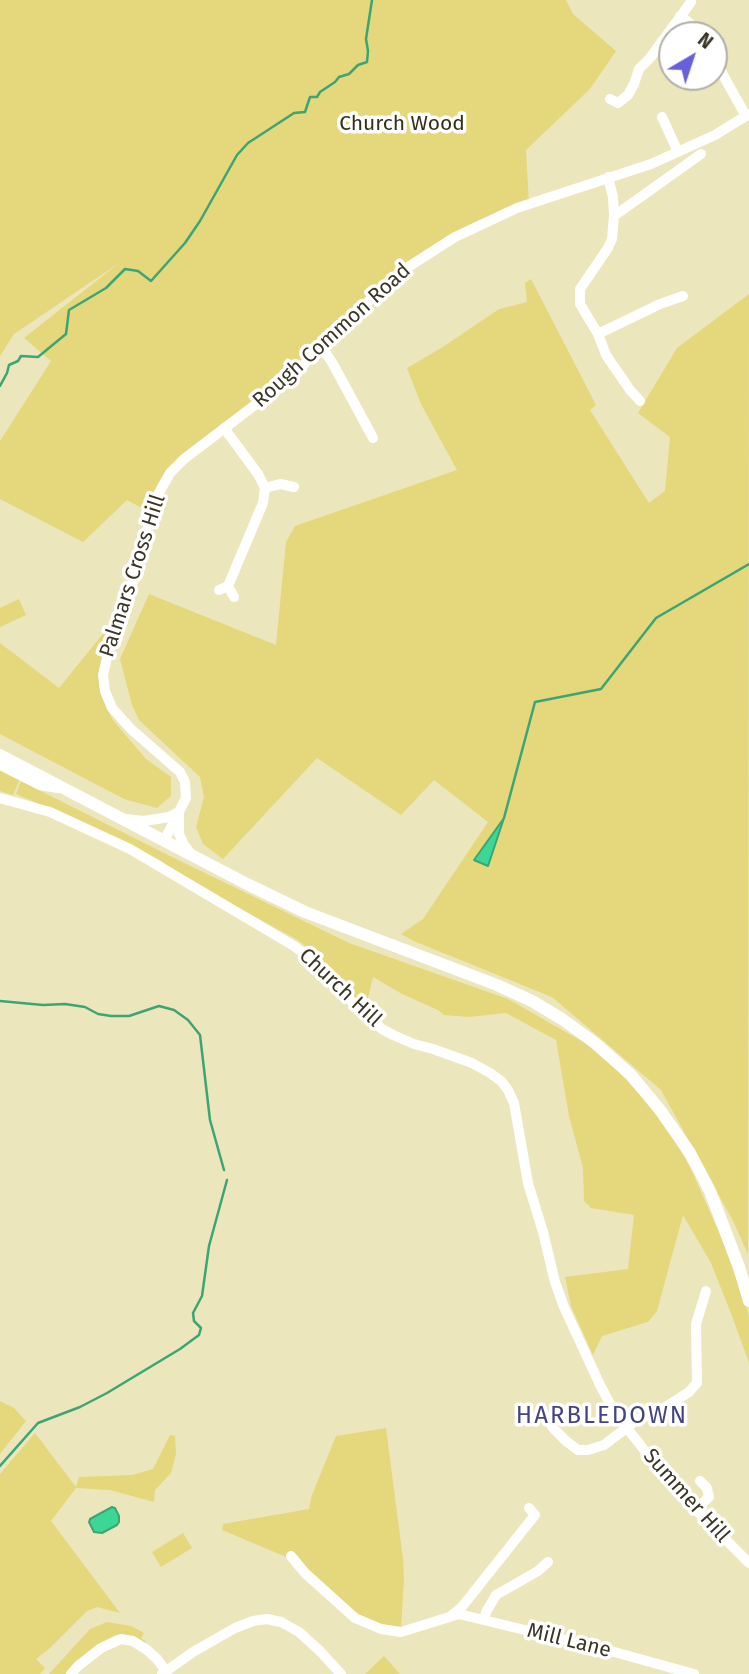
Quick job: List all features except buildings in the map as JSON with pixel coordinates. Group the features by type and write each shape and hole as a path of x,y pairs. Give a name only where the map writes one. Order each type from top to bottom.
{"main road":[{"path":"0,755 61,789 305,912 532,1001 595,1043 631,1075 690,1153 710,1191 749,1301"}],"street":[{"path":"610,99 618,103 628,94 639,69 691,2"},
{"path":"680,16 687,21"},
{"path":"728,83 748,115"},
{"name":"Rough Common Road","path":"224,428 289,379 384,286 455,237 517,208 651,164 715,135 748,115"},
{"path":"662,117 682,166"},
{"path":"614,216 701,154"},
{"path":"608,177 613,197 612,239 580,289 580,304 598,334 606,355 640,401"},
{"path":"598,334 683,296"},
{"path":"320,349 333,363 373,438"},
{"path":"224,428 258,474 265,488 259,511 223,588 234,597"},
{"name":"Palmars Cross Hill","path":"164,841 186,798 183,776 112,708 105,691 103,675 134,579 156,498 163,483 184,459 224,428"},
{"path":"265,488 280,484 294,487"},
{"path":"0,765 40,785 61,789"},
{"name":"Church Hill","path":"0,798 50,812 141,856 294,946 383,1029 414,1044 472,1063 502,1082 514,1103 528,1183 564,1307 600,1385 626,1427"},
{"path":"120,818 150,820 169,817 179,812 179,834 191,855"},
{"path":"546,1416 553,1429 578,1450 604,1445 638,1419 657,1412 689,1392 696,1383 698,1372 696,1324 706,1292"},
{"name":"Summer Hill","path":"626,1427 695,1510 749,1563"},
{"path":"695,1510 709,1496 707,1488 700,1481"},
{"name":"Mill Lane","path":"291,1556 305,1573 355,1618 373,1626 401,1632 446,1619 461,1608 534,1515 529,1508"},
{"path":"484,1620 496,1595 538,1571 548,1562"},
{"name":"Mill Lane","path":"451,1616 459,1614 694,1674"},
{"path":"71,1674 102,1648 121,1639 132,1641 147,1650 164,1673 235,1628 267,1619 281,1622 299,1632 339,1673"}],"green space":[{"name":"Church Wood","path":"0,0 566,0 573,14 616,51 590,89 526,150 529,204 424,257 289,379 184,459 151,513 127,500 83,542 0,499 0,441 51,361 24,338 119,263 14,334 0,356"},
{"path":"531,279 596,405 590,410 649,503 665,491 670,437 638,413 677,348 749,294 748,1254 733,1221 661,1090 552,997 401,934 423,919 488,822 434,780 401,815 317,758 223,859 203,844 196,827 204,797 200,777 139,720 132,705 120,659 149,594 276,645 286,542 295,526 457,470 421,404 407,368 499,309 527,302 525,283"},
{"path":"19,599 26,615 0,627 0,608"},
{"path":"106,630 99,687 112,719 146,759 171,777 171,796 157,808 124,799 0,734 0,643 59,688"},
{"path":"0,769 20,779 13,795 0,791"},
{"path":"21,781 349,943 508,999 585,1043 616,1069 644,1099 670,1132 691,1169 721,1237 747,1309 749,1363 711,1263 683,1215 657,1311 648,1322 602,1336 593,1355 571,1306 565,1277 628,1269 634,1215 591,1208 584,1201 583,1168 569,1116 556,1040 506,1013 469,1017 444,1015 373,977 366,1006 352,998 307,952 307,947 296,939 182,877 160,860 102,831 16,794"},
{"path":"0,1401 14,1408 26,1421 0,1454"},
{"path":"386,1428 403,1559 401,1629 382,1627 356,1616 291,1559 222,1530 223,1524 309,1509 336,1436"},
{"path":"35,1433 76,1487 79,1477 132,1475 153,1469 170,1435 175,1436 176,1454 171,1473 155,1490 154,1502 110,1490 76,1488 51,1521 120,1613 97,1607 87,1611 36,1659 45,1668 40,1674 0,1674 0,1474"},
{"path":"183,1533 192,1548 161,1567 152,1552"},
{"path":"107,1622 131,1626 144,1633 141,1638 146,1642 115,1635 102,1642 68,1674 49,1674 90,1629"},
{"path":"384,1656 400,1674 365,1674"}],"shaded area":[{"path":"504,818 488,866 474,860"},
{"path":"112,1507 119,1516 117,1525 102,1533 94,1532 90,1519"}],"waterway":[{"path":"0,386 9,365 18,361 21,356 38,357 66,334 69,310 106,288 125,269 138,271 151,281 185,243 237,155 248,143 294,113 305,112 310,97 317,97 339,77 367,62 366,39 372,0"},
{"path":"504,818 535,702 601,689 656,618 749,564"},
{"path":"0,1001 65,1004 85,1007 98,1014 111,1016 129,1016 159,1006 174,1010 188,1020 200,1035 210,1120 224,1170"},
{"path":"0,1466 38,1423 107,1393 199,1335 201,1328 194,1321 193,1313 202,1296 209,1246 227,1180"}],"district":[{"name":"HARBLEDOWN","path":"602,1416"}]}
